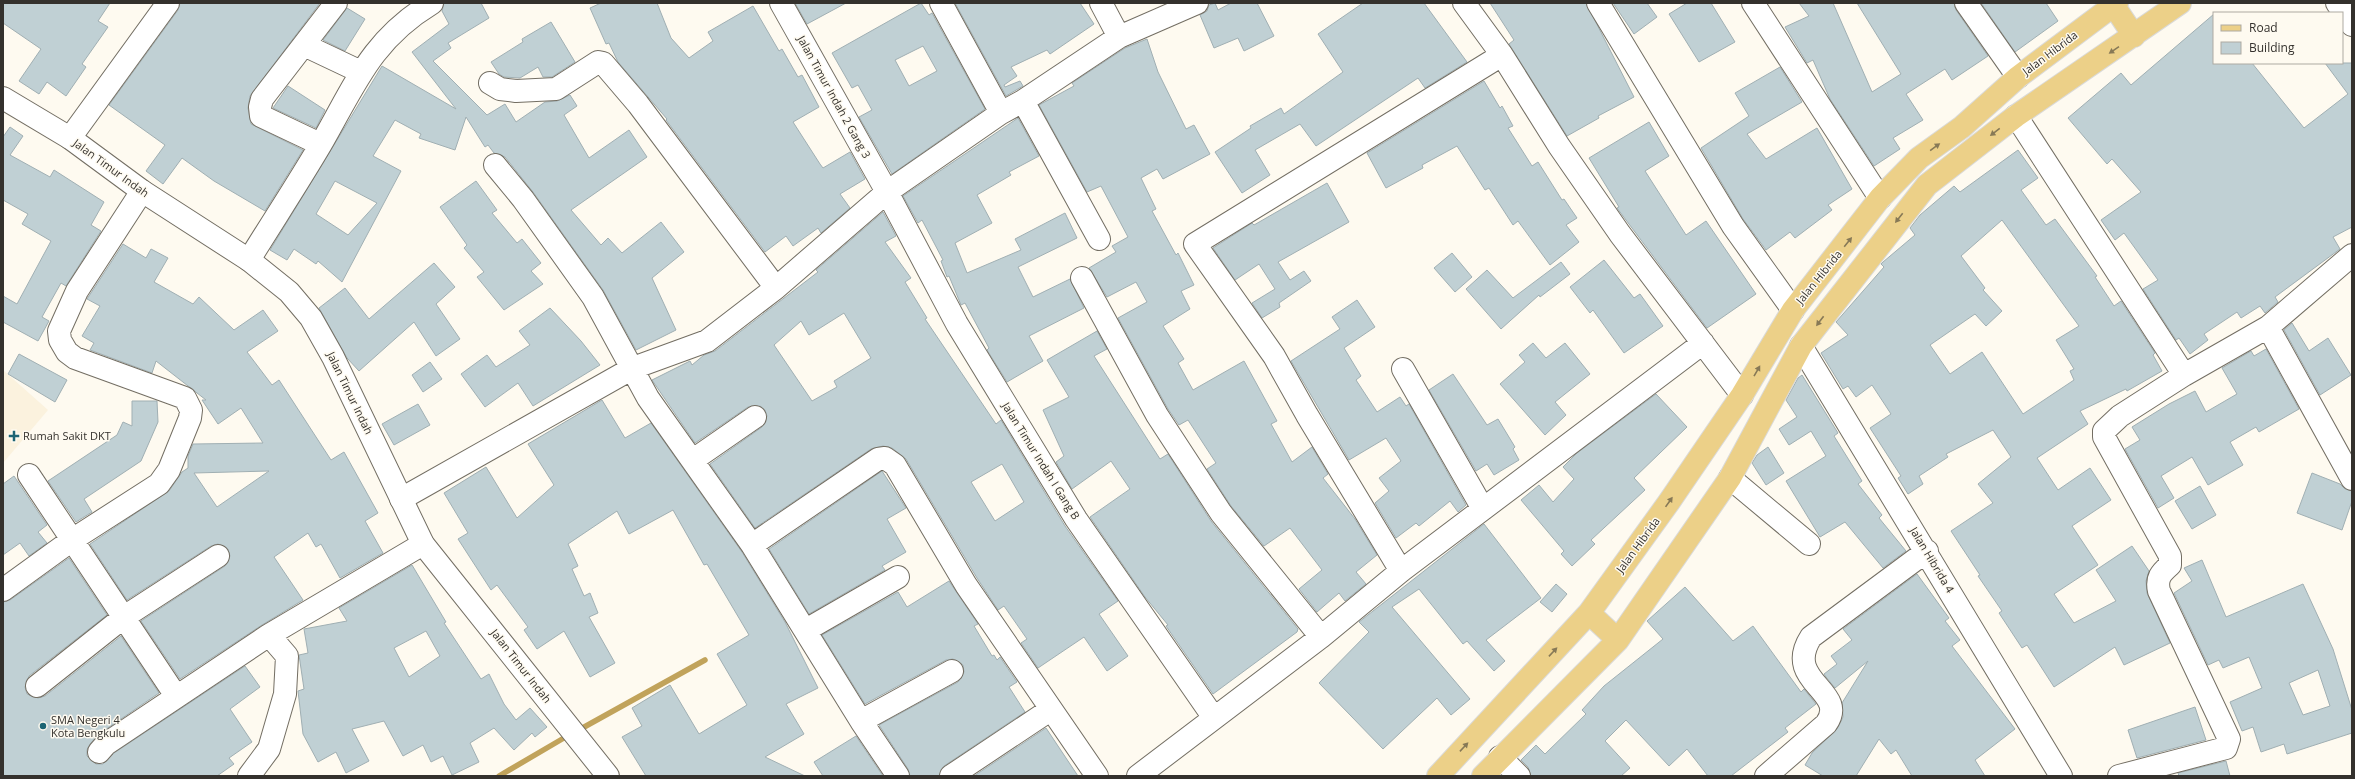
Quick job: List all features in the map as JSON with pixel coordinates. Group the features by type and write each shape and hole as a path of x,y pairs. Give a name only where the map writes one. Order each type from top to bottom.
{"main road":[{"path":"1483,776 1500,757 1618,640 1730,478 1801,346 1865,262 1927,185 2016,116 2180,3"},
{"name":"Jalan Hibrida","path":"1438,776 1589,613 1669,502 1742,395 1793,310 1880,198 1919,158 1962,127 2018,77 2116,4"},
{"path":"2116,4 2134,36"},
{"path":"1589,613 1618,640"}],"street":[{"path":"70,138 168,3"},
{"path":"320,144 260,116 259,112 262,99 336,3"},
{"path":"248,260 320,144 360,72 378,47 395,30 432,3"},
{"name":"Jalan Timur Indah 2 Gang 3","path":"781,3 887,192"},
{"path":"941,3 1001,113"},
{"path":"1101,3 1119,37"},
{"path":"401,499 633,368 707,341 776,288 887,192 1001,113 1023,101 1119,37 1197,3"},
{"path":"1464,3 1502,55 1559,146 1620,234 1742,395"},
{"path":"1598,3 1733,226 1793,310"},
{"path":"1753,3 1880,198"},
{"path":"1966,3 2018,77"},
{"path":"2337,3 2352,25"},
{"path":"304,45 360,72"},
{"path":"1401,571 1307,415 1274,356 1195,244 1502,55"},
{"path":"490,83 500,89 516,91 556,89 598,62 603,63 638,104 776,288"},
{"name":"Jalan Timur Indah","path":"3,98 70,138 142,191 248,260 289,292 311,318 333,357 423,544 603,769"},
{"path":"1023,101 1099,239"},
{"path":"2016,116 2184,375"},
{"path":"495,165 523,199 593,297 660,416 693,460 752,545 861,721 898,776"},
{"path":"3,590 72,540 159,484 169,470 190,418 191,410 185,398 75,358 67,352 60,340 59,331 77,291 142,191"},
{"name":"Jalan Timur Indah I Gang B","path":"887,192 957,324 1076,519 1214,718"},
{"path":"2119,776 2226,748 2229,739 2158,591 2157,582 2159,574 2170,565 2170,556 2104,437 2104,431 2120,416 2184,375 2268,327 2352,255"},
{"path":"1082,278 1157,415 1221,513 1322,637"},
{"path":"2268,327 2352,479"},
{"path":"1138,776 1322,637 1401,571 1703,343"},
{"name":"Jalan Hibrida 4","path":"1801,346 1927,551 2061,776"},
{"path":"1403,369 1483,509"},
{"path":"693,460 755,417"},
{"path":"752,545 878,460 890,460 895,464 966,585 1050,710 1097,776"},
{"path":"29,475 176,696"},
{"path":"1730,478 1808,544"},
{"path":"99,752 106,744 269,635 423,544"},
{"path":"1766,776 1826,724 1831,716 1832,708 1828,699 1804,670 1804,652 1811,637 1927,551"},
{"path":"37,686 124,617 218,556"},
{"path":"806,630 898,577"},
{"path":"250,776 269,749 285,694 287,656 269,635"},
{"path":"861,721 952,671"},
{"path":"951,776 1050,710"},
{"path":"1500,757 1519,776"}],"shaded area":[{"name":"Rumah Sakit DKT","path":"3,370 48,410 3,463"}],"building":[{"path":"3,3 110,3 98,21 108,27 82,64 86,67 66,96 47,82 39,94 19,81 41,49 3,23"},
{"path":"180,3 320,3 250,96 248,108 251,124 303,150 265,211 214,181 182,158 163,184 146,171 165,145 109,105 178,10"},
{"path":"444,3 481,3 489,18 448,43 451,48 433,61 487,115 505,104 516,122 545,102 557,101 570,95 577,106 564,115 589,158 629,130 647,157 571,210 601,245 608,238 622,253 661,222 684,252 652,278 676,330 636,350 603,290 533,192 505,157 494,153 488,145 485,147 466,117 455,150 419,138 421,134 395,120 373,156 401,171 342,282 318,261 316,264 294,249 287,260 270,250 382,66 456,109 412,52 449,24 442,11","holes":["335,181 377,203 348,235 316,214"]},
{"path":"601,3 657,3 671,38 689,58 713,41 708,32 753,6 779,51 782,49 798,77 802,75 819,107 793,122 820,164 823,168 850,152 865,179 840,194 850,208 821,233 818,228 793,246 786,236 765,252 666,120 667,119 618,62 609,43 606,44 590,8"},
{"path":"795,3 846,3 807,24"},
{"path":"921,3 929,15 932,13 985,109 892,174 859,117 872,110 858,85 852,88 832,53","holes":["923,46 937,71 909,86 895,60"]},
{"path":"955,3 1080,3 1094,24 1050,54 1047,50 1011,67 1017,76 1004,85 1005,87 1020,81 1023,86 1006,96"},
{"path":"1215,3 1218,10 1231,3 1257,3 1274,36 1244,51 1238,38 1214,48 1200,15 1207,11 1209,5"},
{"path":"1363,3 1424,3 1467,62 1425,88 1418,78 1316,146 1300,124 1255,150 1270,175 1242,193 1215,152 1251,128 1250,126 1281,108 1284,114 1343,72 1318,34"},
{"path":"1490,3 1586,3 1634,97 1598,116 1599,118 1567,136 1509,44 1514,40"},
{"path":"1613,3 1647,3 1657,17 1634,34"},
{"path":"1687,3 1711,3 1735,42 1699,62 1669,14"},
{"path":"1799,3 1833,3 1872,92 1901,74 1857,3 1954,3 1956,10 1988,56 1952,80 1945,69 1906,94 1923,120 1893,138 1900,149 1874,166 1830,99 1813,60 1807,63 1785,27 1809,16"},
{"path":"1981,3 2046,3 2058,21 2015,52"},
{"path":"347,8 365,19 345,51 323,40"},
{"path":"2213,15 2213,64 2253,64 2304,128 2348,94 2326,64 2352,63 2352,227 2333,237 2340,249 2275,297 2278,302 2265,313 2260,306 2241,318 2237,312 2204,334 2208,340 2190,354 2179,338 2176,340 2143,289 2158,280 2124,233 2115,240 2101,220 2141,192 2112,159 2107,164 2068,118 2121,73 2131,85"},
{"path":"551,22 575,62 552,77 543,77 538,67 520,78 504,77 499,74 491,62 523,42 522,39"},
{"path":"1147,39 1158,72 1186,129 1194,125 1210,154 1163,179 1157,169 1141,178 1156,209 1152,211 1176,255 1178,253 1194,285 1181,291 1190,309 1163,326 1184,359 1178,363 1193,390 1244,361 1277,421 1271,424 1292,462 1312,447 1328,474 1323,478 1355,519 1377,555 1356,572 1366,584 1345,601 1339,593 1317,612 1299,589 1322,570 1290,528 1264,546 1231,506 1207,469 1216,463 1188,420 1179,425 1168,409 1118,318 1147,302 1136,282 1107,297 1089,268 1116,252 1112,246 1128,237 1101,186 1087,192 1039,105 1074,86 1072,83 1125,48"},
{"path":"1780,67 1802,102 1747,134 1766,159 1817,128 1852,189 1828,205 1832,210 1795,238 1790,232 1766,250 1743,219 1701,148 1749,116 1735,93"},
{"path":"1484,81 1500,108 1502,106 1513,126 1508,128 1532,166 1538,162 1562,200 1564,199 1577,218 1566,225 1579,242 1550,265 1518,221 1513,225 1489,188 1485,190 1457,146 1422,165 1423,168 1386,188 1367,153"},
{"path":"288,86 325,110 316,128 273,108"},
{"path":"1018,118 1039,156 1009,172 1011,175 977,195 992,223 955,243 967,273 1021,250 1015,239 1065,213 1077,238 1018,267 1033,297 1070,279 1084,308 1029,336 1043,361 1007,382 987,350 989,348 965,303 961,305 949,276 947,277 941,261 943,260 922,220 918,223 903,196"},
{"path":"1649,122 1669,156 1645,171 1686,235 1706,221 1756,294 1707,328 1617,208 1619,207 1589,158"},
{"path":"10,127 23,136 10,155 50,177 54,170 104,202 91,225 101,231 66,286 61,283 42,317 49,321 38,341 3,322 3,296 17,304 51,241 22,224 28,214 3,200 3,137"},
{"path":"2018,150 2038,178 2021,190 2046,225 2055,219 2097,276 2095,277 2114,306 2121,301 2155,353 2153,355 2162,371 2127,391 2126,389 2080,411 2088,424 2037,458 2058,490 2090,468 2111,500 2072,526 2098,565 2054,594 2074,623 2116,601 2096,570 2132,546 2149,571 2146,581 2147,593 2170,643 2124,665 2115,647 2054,687 2027,645 2022,648 1999,613 2002,611 1978,576 1980,575 1951,531 1993,503 1978,484 2011,457 1993,430 1946,454 1948,457 1919,476 1923,484 1908,494 1898,478 1901,476 1870,428 1891,414 1872,385 1856,397 1848,386 1843,389 1821,353 1848,335 1836,322 1884,267 1881,264 1915,235 1910,228 1920,215 1954,186 1960,192","holes":["2002,220 2079,326 2056,340 2074,369 2070,371 2074,380 2023,414 1982,352 1950,374 1930,345 1975,314 1986,326 2002,311 1983,290 1985,288 1961,256"]},
{"path":"476,181 497,210 492,213 517,243 522,239 541,263 531,271 543,284 504,310 477,277 484,272 464,248 467,245 440,207"},
{"path":"1327,183 1349,222 1278,262 1290,280 1304,271 1311,281 1279,303 1280,307 1262,318 1252,303 1275,289 1259,264 1235,280 1213,248 1252,223 1254,225"},
{"path":"883,212 896,236 885,242 911,278 905,282 927,318 925,319 996,424 1001,420 1065,526 1118,601 1099,614 1128,656 1107,671 1084,637 1038,668 1021,643 1027,639 1004,606 998,610 977,578 906,459 892,448 883,446 871,449 755,528 710,464 762,427 767,416 765,410 760,406 748,407 695,443 652,380 690,361 692,365 704,355 715,351 818,272 816,270","holes":["844,313 871,358 834,381 837,387 812,401 774,345 801,321 809,335","1002,464 1024,502 995,521 971,482"]},
{"path":"123,244 146,258 151,249 168,258 154,282 193,304 199,297 234,330 263,310 278,331 247,352 272,385 279,380 331,460 344,452 378,513 365,521 383,553 340,578 321,544 316,547 308,533 274,557 303,600 180,679 141,621 225,566 230,556 228,549 218,544 211,546 127,600 90,544 169,491 182,472 188,468 188,456 193,444 263,443 241,408 218,424 202,400 206,400 156,361 152,373 90,350 94,343 82,336 100,306 87,299","holes":["269,471 217,507 194,473"]},
{"path":"1452,253 1472,277 1455,292 1434,268"},
{"path":"1604,260 1634,298 1640,294 1663,326 1624,353 1593,310 1590,313 1570,287"},
{"path":"1561,262 1570,274 1540,297 1539,295 1501,329 1466,289 1487,270 1513,298"},
{"path":"434,263 455,287 436,304 460,339 436,356 414,322 359,371 347,358 319,308 345,288 369,319"},
{"path":"1357,300 1375,327 1344,348 1361,376 1356,380 1377,412 1400,397 1406,406 1409,404 1466,505 1458,512 1450,501 1419,526 1416,523 1396,538 1375,503 1389,491 1379,478 1401,461 1386,438 1349,460 1291,361 1340,329 1332,317"},
{"path":"550,308 581,341 600,365 533,406 518,383 485,407 461,374 487,355 496,367 530,345 519,331"},
{"path":"2292,323 2309,351 2328,338 2351,375 2320,395 2284,330"},
{"path":"1097,331 1107,349 1094,356 1160,459 1168,454 1211,521 1298,629 1297,632 1213,694 1166,626 1168,625 1145,597 1090,517 1130,489 1111,461 1072,489 1056,462 1064,456 1043,410 1069,397 1047,360"},
{"path":"1533,343 1546,358 1565,343 1590,374 1555,402 1566,415 1545,435 1500,384 1525,362 1519,355"},
{"path":"2266,349 2299,409 2259,432 2256,427 2230,442 2243,465 2208,485 2192,457 2161,476 2174,498 2158,508 2125,449 2140,440 2132,427 2169,404 2195,391 2206,412 2237,394 2222,368 2251,351 2254,356"},
{"path":"19,354 67,380 55,402 8,374"},
{"path":"430,362 442,379 423,392 412,375"},
{"path":"1453,374 1487,425 1498,419 1515,447 1513,449 1519,460 1494,475 1487,464 1476,471 1429,390"},
{"path":"1802,375 1838,433 1834,436 1862,481 1858,484 1882,515 1879,518 1906,551 1883,568 1845,522 1820,537 1786,481 1826,456 1811,431 1789,445 1779,429 1797,417 1786,400 1798,378"},
{"path":"1656,394 1687,427 1634,478 1645,490 1591,540 1595,544 1572,566 1561,554 1564,551 1521,500 1539,485 1553,502 1574,479 1563,467 1577,453"},
{"path":"602,400 625,438 651,423 742,552 785,622 818,688 786,704 804,734 765,757 805,776 646,776 622,737 642,726 632,708 670,685 699,734 747,705 717,654 749,635 707,564 704,565 673,510 629,534 617,511 568,544 578,566 572,569 584,596 590,593 598,613 589,617 615,663 590,677 564,631 537,649 524,630 528,627 497,585 491,590 458,539 468,533 444,493 486,467 517,518 554,485 528,444"},
{"path":"132,401 157,401 158,422 141,461 84,499 92,512 76,522 48,481 117,435 123,422 132,426"},
{"path":"418,404 430,425 394,445 382,424"},
{"path":"1768,447 1784,473 1766,485 1752,463 1757,455"},
{"path":"882,471 906,508 887,519 906,552 882,566 885,570 809,614 769,549"},
{"path":"2312,473 2340,484 2345,489 2352,491 2352,501 2342,530 2297,513"},
{"path":"14,476 47,525 38,532 47,543 29,556 20,543 3,555 3,484"},
{"path":"2200,486 2216,515 2192,529 2175,501"},
{"path":"1484,524 1541,598 1486,640 1505,661 1494,671 1467,641 1463,644 1419,589 1392,607 1470,699 1451,715 1437,698 1383,749 1319,683 1369,632 1359,622"},
{"path":"69,558 107,615 29,676 25,687 27,694 38,698 45,696 121,636 159,693 99,734 90,744 87,750 87,756 96,764 103,764 114,753 245,666 260,687 230,709 252,742 229,758 234,764 217,776 3,776 3,602 10,600"},
{"path":"2202,560 2226,617 2303,584 2333,649 2352,710 2352,733 2287,754 2284,744 2261,752 2253,727 2242,731 2230,702 2262,688 2249,657 2223,668 2219,660 2208,665 2174,593 2192,581 2184,568","holes":["2318,670 2330,706 2303,715 2289,683"]},
{"path":"412,565 446,622 444,623 481,679 489,674 504,704 516,720 530,708 547,727 535,737 532,733 514,750 494,728 470,743 479,762 452,775 443,756 431,762 423,745 403,756 384,721 352,729 369,761 346,773 336,752 318,762 303,734 298,691 304,689 299,655 308,653 304,629 347,621 339,608","holes":["426,631 440,656 409,677 394,648"]},
{"path":"1917,574 1949,618 1945,621 1960,640 1952,646 2015,729 1975,760 1985,776 1912,776 1896,750 1891,754 1879,739 1856,776 1823,776 1805,765 1812,753 1837,729 1843,717 1842,703 1868,661 1835,688 1826,677 1824,674 1837,664 1831,656 1852,640 1843,629"},
{"path":"949,581 978,624 974,626 992,656 994,655 997,660 1000,657 1017,682 1009,687 1025,712 944,766 939,776 910,776 908,769 879,725 958,682 964,672 963,665 953,659 946,660 865,704 822,635 898,592 907,607"},
{"path":"1556,584 1567,594 1552,612 1540,602"},
{"path":"1685,587 1733,641 1753,626 1801,692 1804,689 1816,704 1785,728 1788,732 1731,776 1708,776 1687,749 1669,766 1626,720 1605,741 1630,768 1621,776 1531,776 1528,767 1521,760 1536,745 1545,754 1586,714 1582,710 1604,686 1663,639 1647,621"},
{"path":"2195,707 2206,740 2137,758 2128,730"},
{"path":"1046,728 1078,776 974,776"},
{"path":"856,736 883,776 823,776 814,762"},
{"path":"2226,761 2230,776 2179,776 2178,773"}],"waterway":[{"path":"577,731 705,660"},
{"path":"499,776 569,735"}],"place":[{"name":"Rumah Sakit DKT","path":"14,436"},
{"name":"SMA Negeri 4 Kota Bengkulu","path":"43,726"}]}
